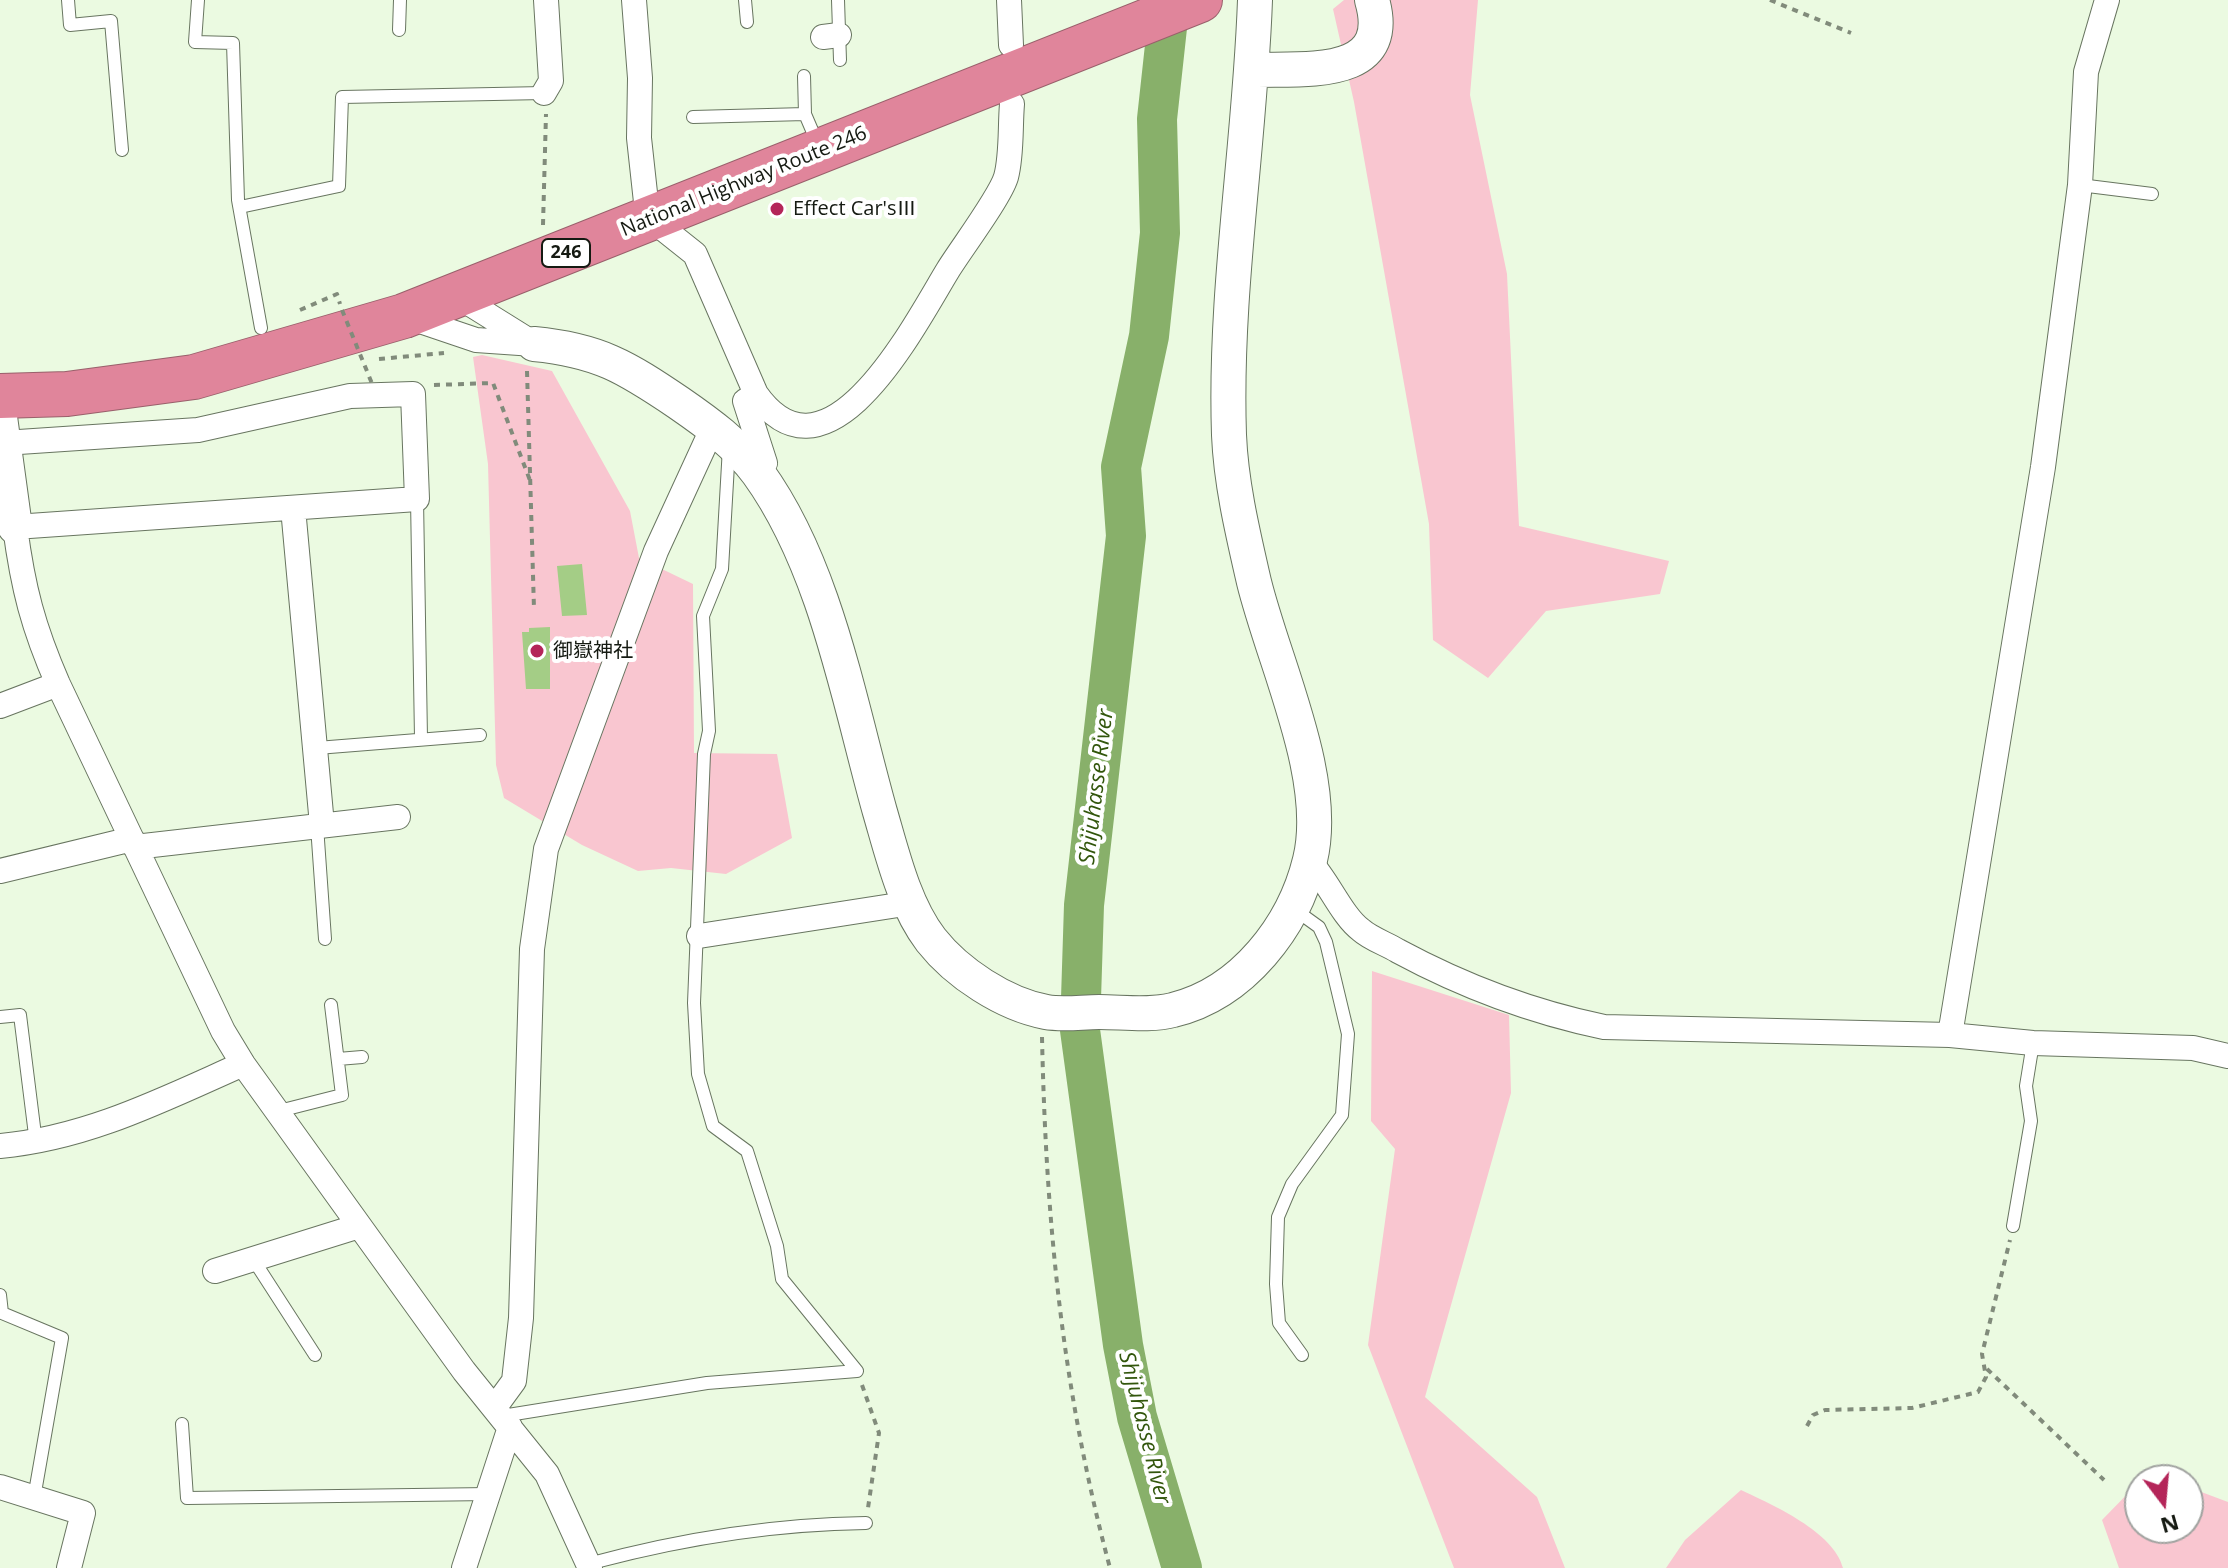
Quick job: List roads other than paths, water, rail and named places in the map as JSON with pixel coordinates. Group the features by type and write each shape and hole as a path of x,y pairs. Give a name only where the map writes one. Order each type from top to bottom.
{"highway":[{"name":"National Highway Route 246","path":"0,396 98,391 194,377 404,316 459,297 651,219 813,132 1112,35 1200,0"}],"street":[{"path":"544,93 551,81 546,0"},
{"path":"634,0 643,194 651,219 695,254 756,394 769,412 793,424 814,424 838,418 885,372 1006,178 1012,104"},
{"path":"1009,0 1011,45"},
{"path":"404,316 476,340 576,348 615,363 722,435 756,470 788,522 818,594 889,844 911,903 931,940 999,996 1046,1012 1172,1011 1238,976 1271,945 1294,909 1310,862 1315,832 1314,796 1255,587 1241,525 1229,441 1229,364 1253,70 1255,0"},
{"path":"1253,70 1322,68 1352,62 1373,43 1378,24 1372,0"},
{"path":"1950,1035 2038,499 2080,185 2086,72 2107,0"},
{"path":"459,297 530,343"},
{"path":"15,527 417,499 413,394 350,396 198,430 2,430 15,527 24,592 34,629 58,684 243,1064 464,1371 547,1474 589,1566"},
{"path":"756,394 745,401 765,463 756,470"},
{"path":"464,1568 489,1494 502,1417 514,1381 521,1318 532,949 546,849 656,551 722,435"},
{"path":"293,508 317,748 320,826"},
{"path":"0,706 58,684"},
{"path":"0,871 133,843 398,817"},
{"path":"1310,862 1327,880 1360,930 1434,971 1554,1016 1604,1027 1950,1035 2033,1043 2193,1048 2228,1056"},
{"path":"699,936 911,903"},
{"path":"0,1146 36,1143 113,1122 243,1064"},
{"path":"215,1271 359,1226"},
{"path":"0,1487 83,1513 69,1568"}],"lane":[{"path":"68,0 70,25 111,21 122,150"},
{"path":"198,0 195,42 233,43 240,207 261,328"},
{"path":"399,30 400,0"},
{"path":"745,0 747,22"},
{"path":"838,0 831,36 840,60"},
{"path":"693,117 813,132 804,76"},
{"path":"240,207 339,186 342,97 544,93"},
{"path":"2080,185 2152,194"},
{"path":"502,1417 707,1383 857,1371 782,1279 777,1246 747,1151 713,1126 698,1074 694,1003 704,754 709,731 703,616 722,569 728,497 722,435"},
{"path":"417,499 421,738"},
{"path":"317,748 480,735"},
{"path":"320,826 325,939"},
{"path":"1294,909 1319,927 1326,942 1348,1034 1342,1115 1292,1184 1278,1217 1279,1323 1302,1355"},
{"path":"275,1112 342,1095 331,1005"},
{"path":"0,1017 20,1015 36,1143"},
{"path":"2013,1226 2031,1121 2026,1086 2033,1043"},
{"path":"338,1059 362,1057"},
{"path":"253,1259 315,1355"},
{"path":"0,1299 2,1313 62,1338 34,1498"},
{"path":"182,1424 187,1498 489,1494"},
{"path":"589,1566 627,1554 738,1535 816,1524 866,1523"}],"waterway":[{"name":"Shijuhasse River","path":"1170,0 1157,119 1160,233 1149,336 1121,467 1126,536 1084,905 1080,1030 1123,1345 1137,1417 1182,1568"}],"place":[{"name":"Effect Car'sⅢ","path":"777,209"},
{"name":"御嶽神社","path":"537,651"}]}
